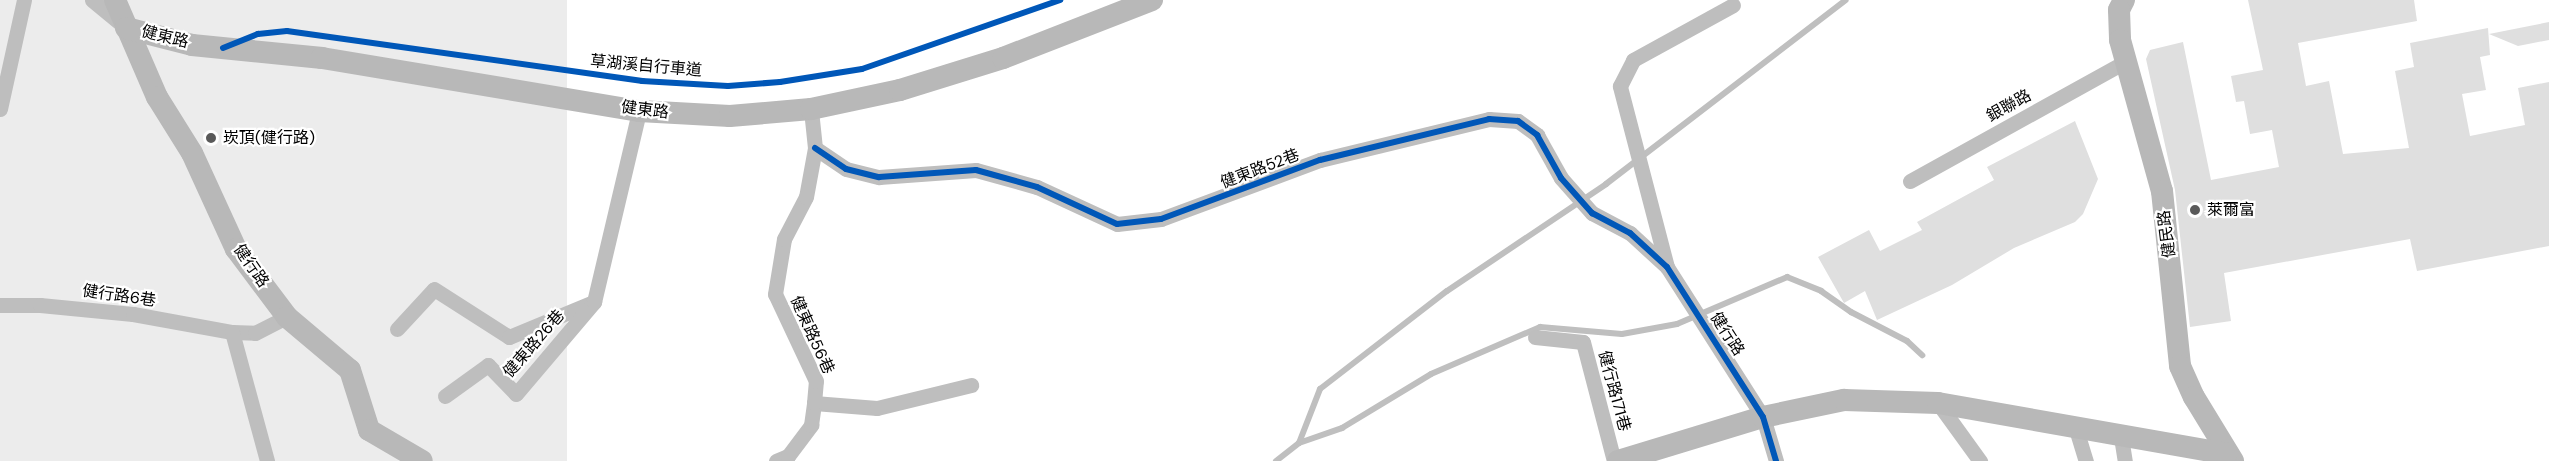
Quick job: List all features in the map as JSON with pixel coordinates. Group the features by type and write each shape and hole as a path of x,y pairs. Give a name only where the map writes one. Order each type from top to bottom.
{"street":[{"path":"0,109 24,0"},
{"name":"健行路","path":"92,0 126,28"},
{"name":"健行路","path":"115,0 157,97 192,153 236,249 287,317 350,370 369,430 422,461"},
{"name":"健東路","path":"126,28 192,45 322,58 639,111 730,116 811,109 900,90 1003,58 1152,0"},
{"name":"健民路","path":"2124,0 2118,22 2125,62 2162,191 2180,366 2230,457"},
{"path":"1667,267 1620,86 1634,60 1732,5"},
{"name":"銀聯路","path":"1910,182 2125,62"},
{"name":"健東路56巷","path":"776,461 788,456 811,425 814,403 816,381 775,294 784,239 806,197 815,148 811,109"},
{"name":"健東路26巷","path":"445,396 488,365 516,393 594,302 639,111"},
{"name":"健東路52巷","path":"815,148 846,169 879,177 976,170 1037,187 1117,224 1161,219 1320,160 1489,120 1518,121 1537,135 1561,178 1592,213 1630,234 1667,267"},
{"name":"健行路","path":"1667,267 1763,417 1776,461"},
{"name":"健東路26巷","path":"397,329 434,289 509,338 594,302"},
{"name":"健行路6巷","path":"0,305 40,305 133,314 232,332 255,333 287,317"},
{"path":"232,332 267,461"},
{"name":"健行路171巷","path":"1535,337 1583,342 1616,461"},
{"path":"814,403 877,408 971,385"},
{"path":"1616,461 1763,417 1844,400 1938,403 2230,457"},
{"path":"1938,403 1980,461"},
{"path":"2076,429 2086,461"},
{"path":"2121,437 2125,461"}],"shaded area":[{"path":"0,0 567,0 567,461 0,461"}],"building":[{"path":"2248,0 2414,0 2417,21 2298,43 2306,86 2329,81 2343,154 2409,148 2395,71 2414,67 2410,43 2488,28 2490,55 2480,57 2486,90 2462,94 2470,136 2525,125 2518,88 2549,82 2549,246 2417,271 2410,239 2224,273 2231,321 2190,327 2175,190 2146,59 2150,50 2183,42 2211,180 2279,167 2272,130 2250,134 2244,101 2236,102 2231,76 2263,70"},
{"path":"2549,22 2549,40 2518,46 2489,34"},
{"path":"2075,121 2098,179 2083,214 2075,222 2014,248 1952,285 1877,320 1865,291 1844,303 1818,257 1869,230 1880,251 1922,230 1917,222 1994,180 1987,167"}],"waterway":[{"path":"1276,461 1299,443 1320,389 1447,291 1606,184 1846,0"},
{"path":"1299,443 1342,428 1431,374 1540,327 1622,334 1677,324 1787,277 1821,291 1851,312 1907,341 1922,355"}],"cycle path":[{"name":"草湖溪自行車道","path":"223,48 258,34 287,31 642,81 728,86 780,82 862,69 1060,0"},
{"path":"815,148 846,169 879,177 976,170 1037,187 1117,224 1161,219 1320,160 1489,119 1518,121 1537,135 1561,178 1592,213 1630,233 1667,267 1763,417 1776,461"}],"place":[{"name":"崁頂(健行路)","path":"211,138"},
{"name":"萊爾富","path":"2195,210"}]}
